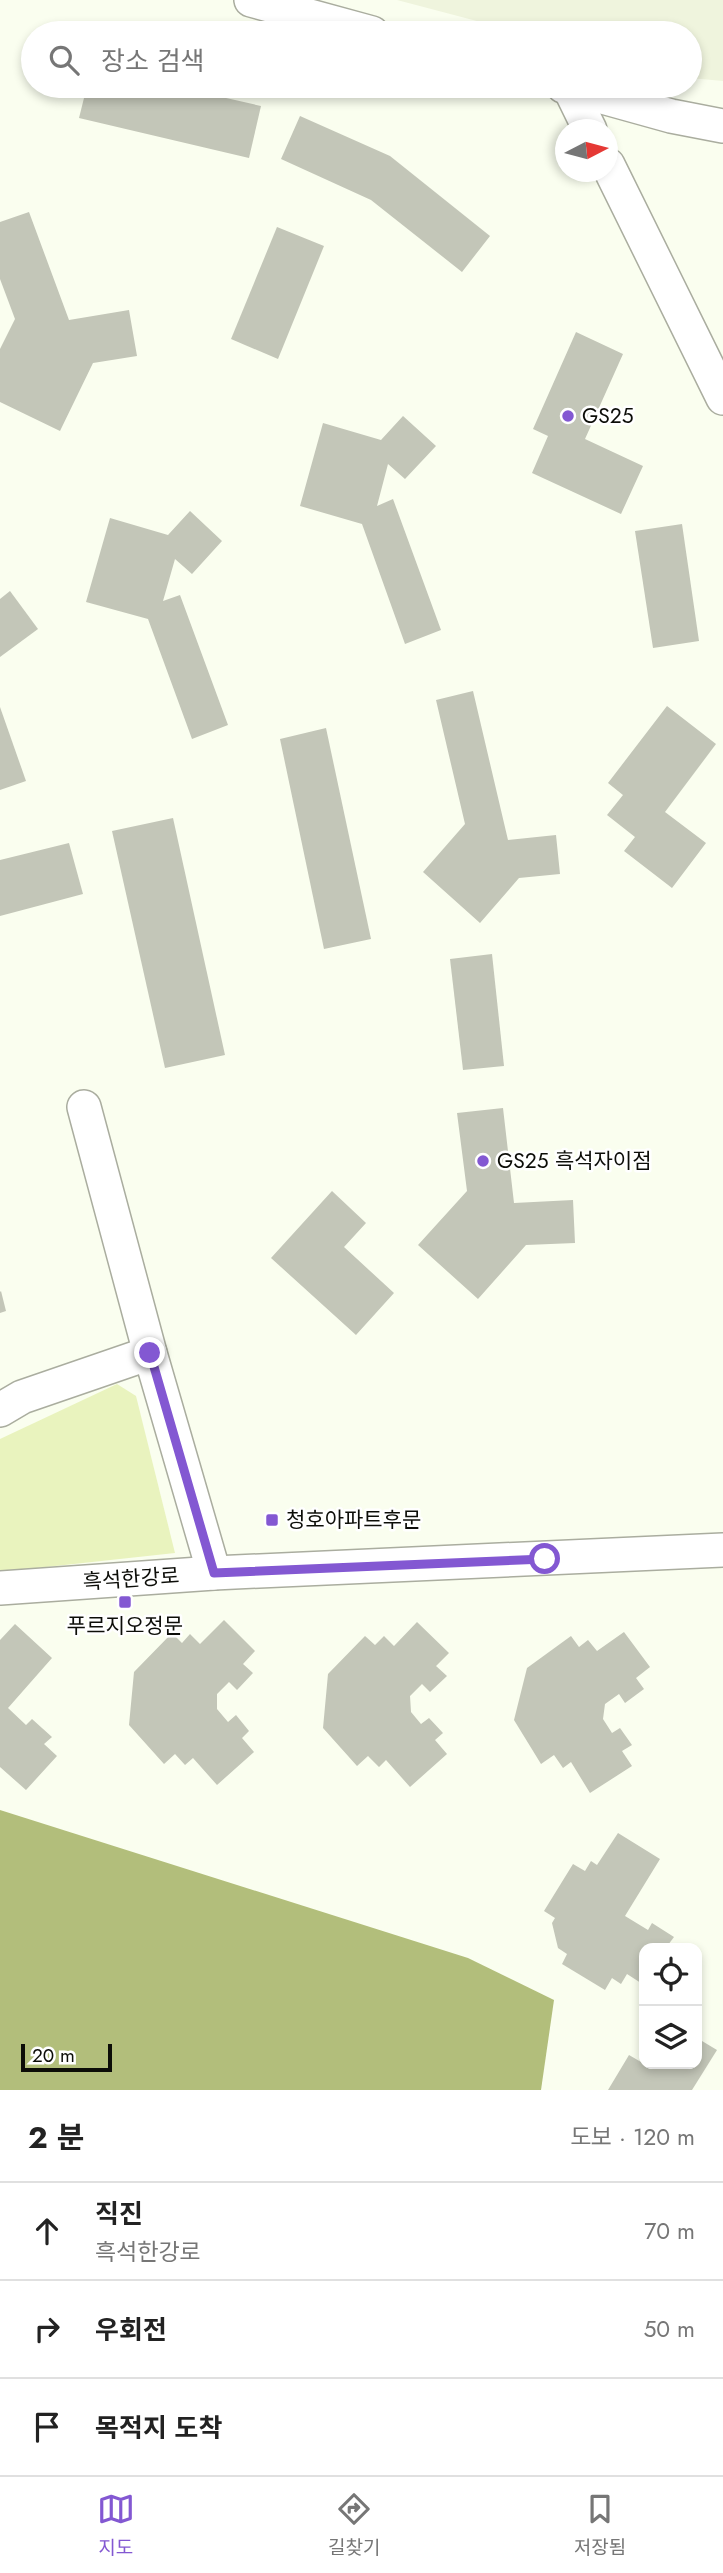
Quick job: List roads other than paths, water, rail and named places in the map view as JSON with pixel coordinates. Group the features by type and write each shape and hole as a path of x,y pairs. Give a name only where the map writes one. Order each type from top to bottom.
{"street":[{"path":"251,0 328,21"},
{"path":"572,98 584,119"},
{"path":"606,98 671,116 723,126"},
{"path":"615,182 723,398"},
{"path":"83,1107 214,1573"},
{"path":"0,1410 22,1397 150,1353"},
{"name":"흑석한강로","path":"0,1588 214,1573 723,1549"}],"place":[{"name":"GS25","path":"568,416"},
{"name":"GS25 흑석자이점","path":"483,1161"},
{"name":"청호아파트후문","path":"272,1520"},
{"name":"푸르지오정문","path":"125,1602"}]}
